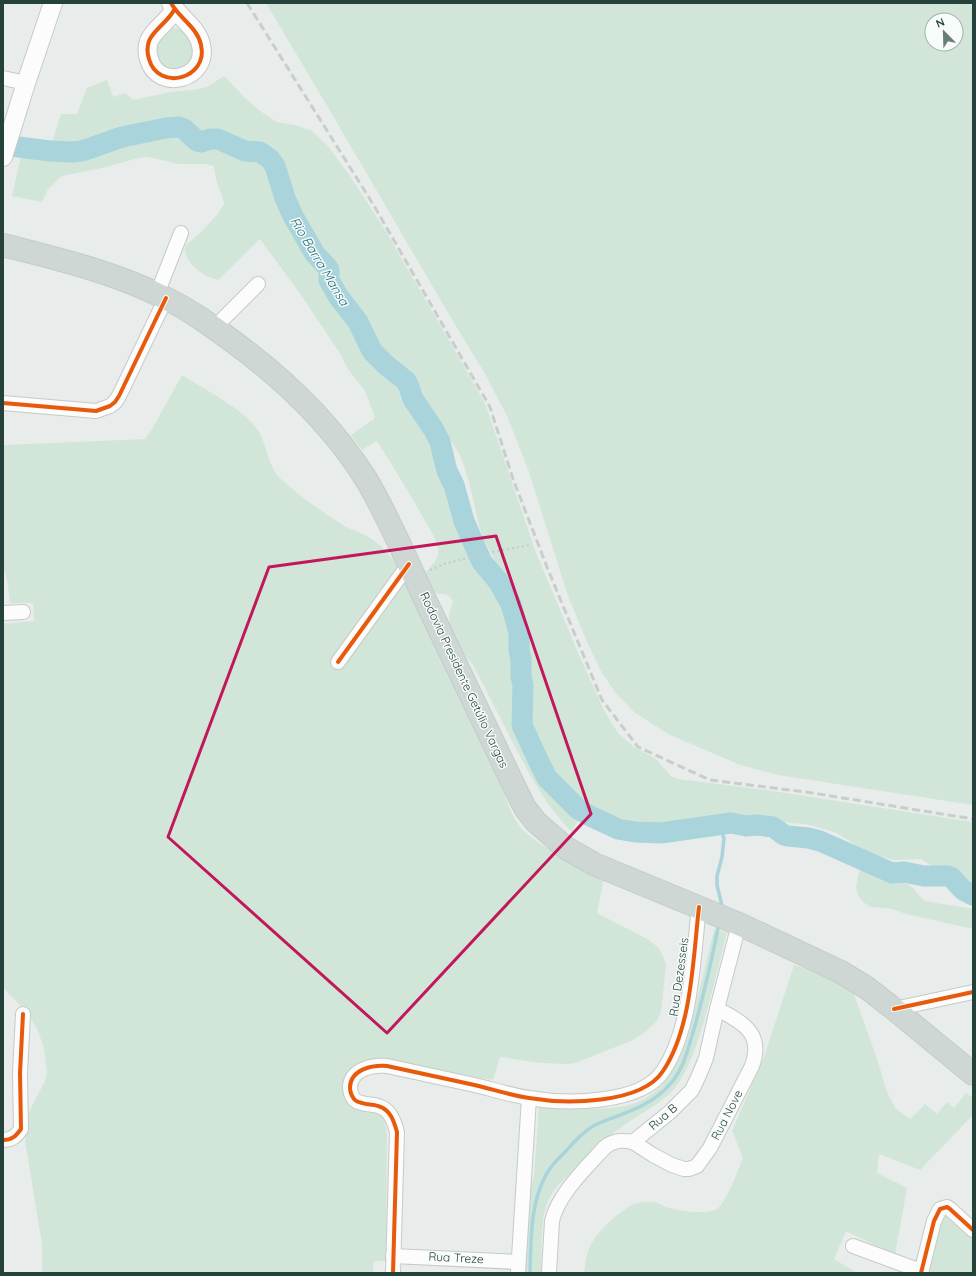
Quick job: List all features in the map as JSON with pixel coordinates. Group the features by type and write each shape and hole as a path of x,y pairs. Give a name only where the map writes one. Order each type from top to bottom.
{"main road":[{"name":"Rodovia Presidente Getúlio Vargas","path":"3,245 87,267 117,277 161,296 196,315 215,328 263,364 304,401 346,451 369,485 409,564 525,808 536,822 566,848 594,864 736,922 841,972 867,988 973,1074"}],"street":[{"path":"3,157 53,3"},
{"path":"3,78 26,83"},
{"path":"3,403 96,411 110,406 115,402 119,396 161,296 181,232"},
{"path":"215,328 258,284"},
{"path":"338,662 409,564"},
{"path":"3,613 23,612"},
{"name":"Rua Dezesseis","path":"393,1256 396,1128 390,1114 386,1110 377,1106 356,1101 351,1092 350,1085 356,1075 369,1067 387,1066 529,1098 583,1102 621,1096 642,1088 653,1082 662,1073 677,1042 688,1001 700,908"},
{"name":"Rua B","path":"634,1142 670,1112 692,1090 706,1058 736,922"},
{"path":"894,1009 973,992"},
{"name":"Rua Nove","path":"634,1142 660,1159 684,1169 690,1169 697,1166 710,1148 752,1066 756,1055 756,1045 748,1030 733,1016 717,1009"},
{"path":"3,1140 13,1138 21,1129 20,1073 23,1014"},
{"path":"518,1267 529,1098"},
{"path":"549,1273 553,1215 563,1197 583,1172 609,1144 619,1140 634,1142"},
{"path":"853,1246 921,1272 934,1221 940,1209 947,1207 973,1230"},
{"path":"393,1256 393,1273"},
{"name":"Rua Treze","path":"393,1256 518,1267"}],"path":[{"path":"447,563 530,545"}],"highlighted area":[{"path":"496,536 591,814 387,1033 168,837 269,567"}],"green space":[{"path":"266,3 973,3 973,805 778,775 740,765 668,734 634,712 615,692 602,673 587,642 568,596 528,469 507,416 484,372"},
{"path":"174,28 181,29 192,35 195,65 163,72 152,46 167,30"},
{"path":"224,76 260,111 277,122 295,125 312,131 328,146 350,176 385,230 486,406 535,550 579,655 605,712 618,733 634,747 656,759 671,776 678,779 773,791 973,822 973,884 952,873 942,872 921,859 895,860 870,854 835,832 805,824 752,820 632,824 606,819 593,811 579,799 555,774 531,736 528,712 531,668 526,624 518,604 511,595 483,538 462,460 457,450 433,415 413,379 399,367 381,356 366,324 350,307 340,292 336,285 329,260 320,252 315,237 292,197 282,171 273,154 265,147 256,143 242,146 216,133 203,134 191,126 182,124 150,127 132,131 81,147 69,149 50,148 61,114 77,114 87,88 107,80 113,97 126,93 133,100 171,92 203,88"},
{"path":"164,132 195,144 212,141 221,148 232,151 242,157 257,157 271,174 274,180 277,202 374,358 384,370 401,382 408,404 437,458 469,553 505,605 511,630 515,705 518,732 522,745 541,778 554,795 579,815 608,831 578,820 572,832 545,800 511,739 473,665 454,635 449,622 453,602 448,595 434,592 426,581 426,573 437,558 438,554 437,543 432,532 377,441 362,450 351,435 375,418 365,391 348,369 341,355 301,295 260,239 218,280 206,276 200,272 187,258 185,246 217,215 224,204 215,176 214,166 204,164 178,164 145,157 62,176 48,189 42,202 12,196 22,151 58,156 73,156 143,136"},
{"path":"182,375 233,407 251,422 261,435 273,469 277,475 290,487 313,505 346,527 373,540 390,557 396,565 466,705 495,769 507,802 519,825 524,831 552,851 605,874 597,913 647,939 658,947 666,964 661,1012 656,1022 644,1033 631,1041 575,1063 541,1063 500,1057 493,1080 395,1063 345,1078 343,1085 348,1102 351,1105 377,1112 381,1115 386,1126 386,1261 374,1261 373,1273 42,1273 42,1244 25,1140 27,1119 45,1081 47,1072 44,1048 37,1029 28,1013 3,988 3,624 34,621 33,603 10,603 7,579 3,565 3,445 145,439"},
{"path":"863,869 870,870 881,876 906,883 914,889 924,901 973,909 973,929 906,914 892,909 871,907 863,902 858,895 856,887 859,872"},
{"path":"714,930 727,932 705,1018 696,1046 682,1078 669,1094 657,1104 622,1126 607,1138 556,1188 545,1208 542,1236 541,1273 525,1273 530,1190 534,1176 539,1106 612,1108 631,1104 648,1097 663,1084 676,1064 688,1037"},
{"path":"794,965 833,980 854,994 887,1092 896,1109 910,1119 925,1104 937,1114 947,1102 954,1108 966,1093 973,1098 973,1115 920,1170 879,1154 877,1173 907,1188 895,1255 846,1231 834,1259 857,1273 584,1273 588,1252 601,1230 614,1217 634,1204 655,1202 674,1209 700,1212 713,1211 721,1205 732,1185 743,1158 732,1131 764,1057"},
{"path":"941,1210 973,1231 973,1273 923,1273"}],"waterway":[{"name":"Rio Barra Mansa","path":"3,145 50,151 82,151 122,137 166,128 179,127 184,129 197,141 201,142 210,139 218,139 245,151 260,152 270,159 275,166 285,198 293,216 315,254 329,270 329,280 338,296 358,322 372,351 386,365 406,381 413,399 434,430 440,442 447,471 454,485 464,521 477,551 482,562 498,581 511,604 519,633 519,650 523,685 522,725 547,778 578,809 618,829 635,832 661,833 731,823 746,826 758,825 773,827 784,835 820,841 892,873 904,872 924,876 948,876 952,878 963,890 973,895"},
{"path":"718,825 724,838 722,857 717,876 717,885 722,909"},
{"path":"530,1273 531,1235 534,1209 541,1184 551,1167 586,1131 599,1123 637,1108 655,1098 663,1092 679,1072 698,1016 719,923"}],"railway":[{"path":"247,3 373,204 490,407 513,479 547,567 602,700 638,747 710,780 806,792 973,819"}],"cycle path":[{"path":"171,3 196,33 201,45 201,57 198,66 190,73 181,77 172,78 162,76 154,69 149,59 148,43 151,37 174,10"},
{"path":"3,403 96,411 110,406 119,396 166,298"},
{"path":"338,662 409,564"},
{"path":"393,1273 397,1132 393,1120 386,1110 376,1105 358,1102 354,1099 350,1087 354,1076 358,1072 369,1067 387,1066 522,1097 562,1101 601,1100 638,1090 652,1082 663,1071 673,1054 680,1034 686,1014 690,992 699,907"},
{"path":"894,1009 973,992"},
{"path":"3,1140 14,1137 21,1129 20,1073 23,1014"},
{"path":"921,1273 934,1221 940,1209 947,1207 973,1230"}]}
